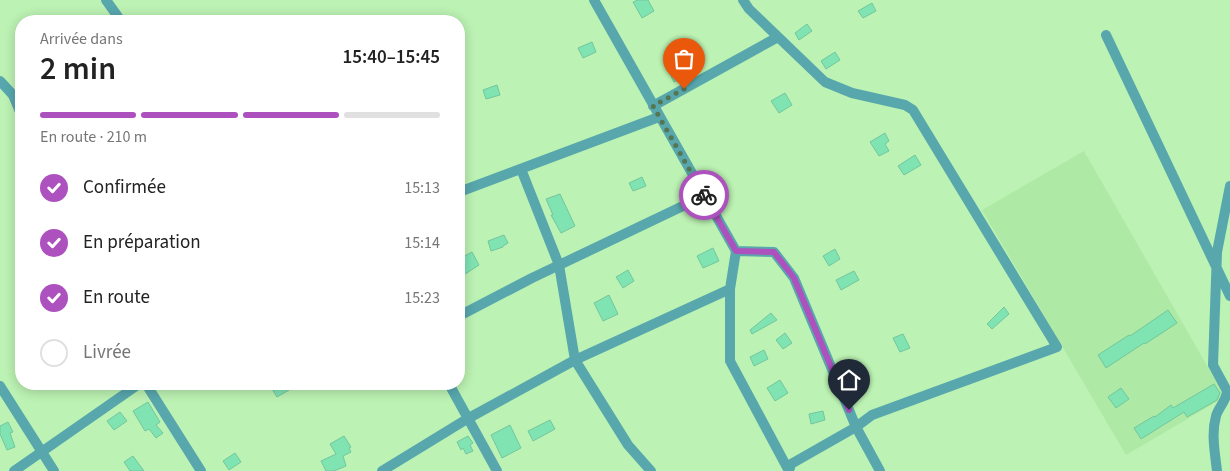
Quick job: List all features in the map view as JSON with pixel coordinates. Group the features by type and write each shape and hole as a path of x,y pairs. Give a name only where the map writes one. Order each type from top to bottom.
{"street":[{"path":"106,0 117,15"},
{"path":"594,0 736,251 730,289 730,361 789,471"},
{"path":"743,0 749,9 825,82 852,93 904,105 913,110 1057,347 872,415 856,427 791,464 789,471"},
{"path":"1106,35 1230,296"},
{"path":"653,106 778,37"},
{"path":"0,81 15,101"},
{"path":"465,190 659,117"},
{"path":"521,169 559,265 575,360 628,444 652,471"},
{"path":"1217,471 1213,444 1215,419 1219,407 1227,396 1227,392 1213,365 1216,268 1217,252 1230,186"},
{"path":"465,313 559,265 705,195"},
{"path":"736,251 774,252 794,278 856,427 880,471"},
{"path":"382,471 467,418 575,360 730,289"},
{"path":"0,386 54,471"},
{"path":"14,471 121,390"},
{"path":"150,390 201,471"},
{"path":"452,390 498,471"}],"shaded area":[{"path":"1084,151 1225,397 1126,455 982,210"}],"building":[{"path":"648,0 654,11 642,18 633,2"},
{"path":"872,3 876,11 863,18 858,11"},
{"path":"807,24 812,31 799,40 795,33"},
{"path":"592,42 596,52 583,58 578,48"},
{"path":"835,52 840,60 826,69 821,61"},
{"path":"679,65 684,77 674,82 668,70"},
{"path":"497,85 500,95 486,99 483,90"},
{"path":"785,93 792,105 779,113 771,101"},
{"path":"885,133 889,141 885,144 889,151 879,156 870,142"},
{"path":"915,155 921,165 904,175 898,166"},
{"path":"642,177 646,186 633,191 629,183"},
{"path":"560,194 575,226 561,233 551,215 553,215 546,199"},
{"path":"504,235 508,243 491,251 488,241"},
{"path":"713,248 719,261 703,268 697,256"},
{"path":"835,249 840,259 829,266 823,256"},
{"path":"472,252 479,265 465,274 465,256"},
{"path":"628,270 634,281 623,288 616,277"},
{"path":"854,271 859,280 841,290 836,280"},
{"path":"609,295 618,314 603,321 594,303"},
{"path":"1004,307 1009,314 992,329 987,324"},
{"path":"1168,310 1177,323 1106,368 1098,355"},
{"path":"771,313 777,320 752,334 750,330"},
{"path":"785,333 792,343 783,349 776,340"},
{"path":"903,334 910,348 900,352 893,338"},
{"path":"764,350 768,359 754,366 750,357"},
{"path":"780,380 788,393 775,401 767,388"},
{"path":"1214,384 1220,393 1217,400 1187,417 1184,412 1141,439 1134,428 1155,417 1171,405 1173,408"},
{"path":"1121,388 1129,399 1116,408 1108,397"},
{"path":"273,390 289,390 277,397"},
{"path":"148,402 160,422 156,425 163,433 156,438 149,429 145,431 133,411"},
{"path":"823,411 825,420 811,424 809,414"},
{"path":"120,412 127,421 114,430 107,421"},
{"path":"550,420 555,429 533,441 528,431"},
{"path":"8,422 13,432 10,433 15,447 7,450 0,434 0,426"},
{"path":"510,425 521,448 502,458 491,435"},
{"path":"344,436 351,447 349,448 351,452 343,456 346,466 334,471 326,471 321,461 336,454 330,444"},
{"path":"468,436 473,443 470,445 473,451 466,454 463,448 461,450 457,442"},
{"path":"235,453 241,462 229,470 223,461"},
{"path":"133,456 144,471 130,471 124,462"}],"way so far":[{"path":"684,89 653,106 704,195"}],"route":[{"path":"704,195 736,251 774,252 794,278 849,410"}]}
